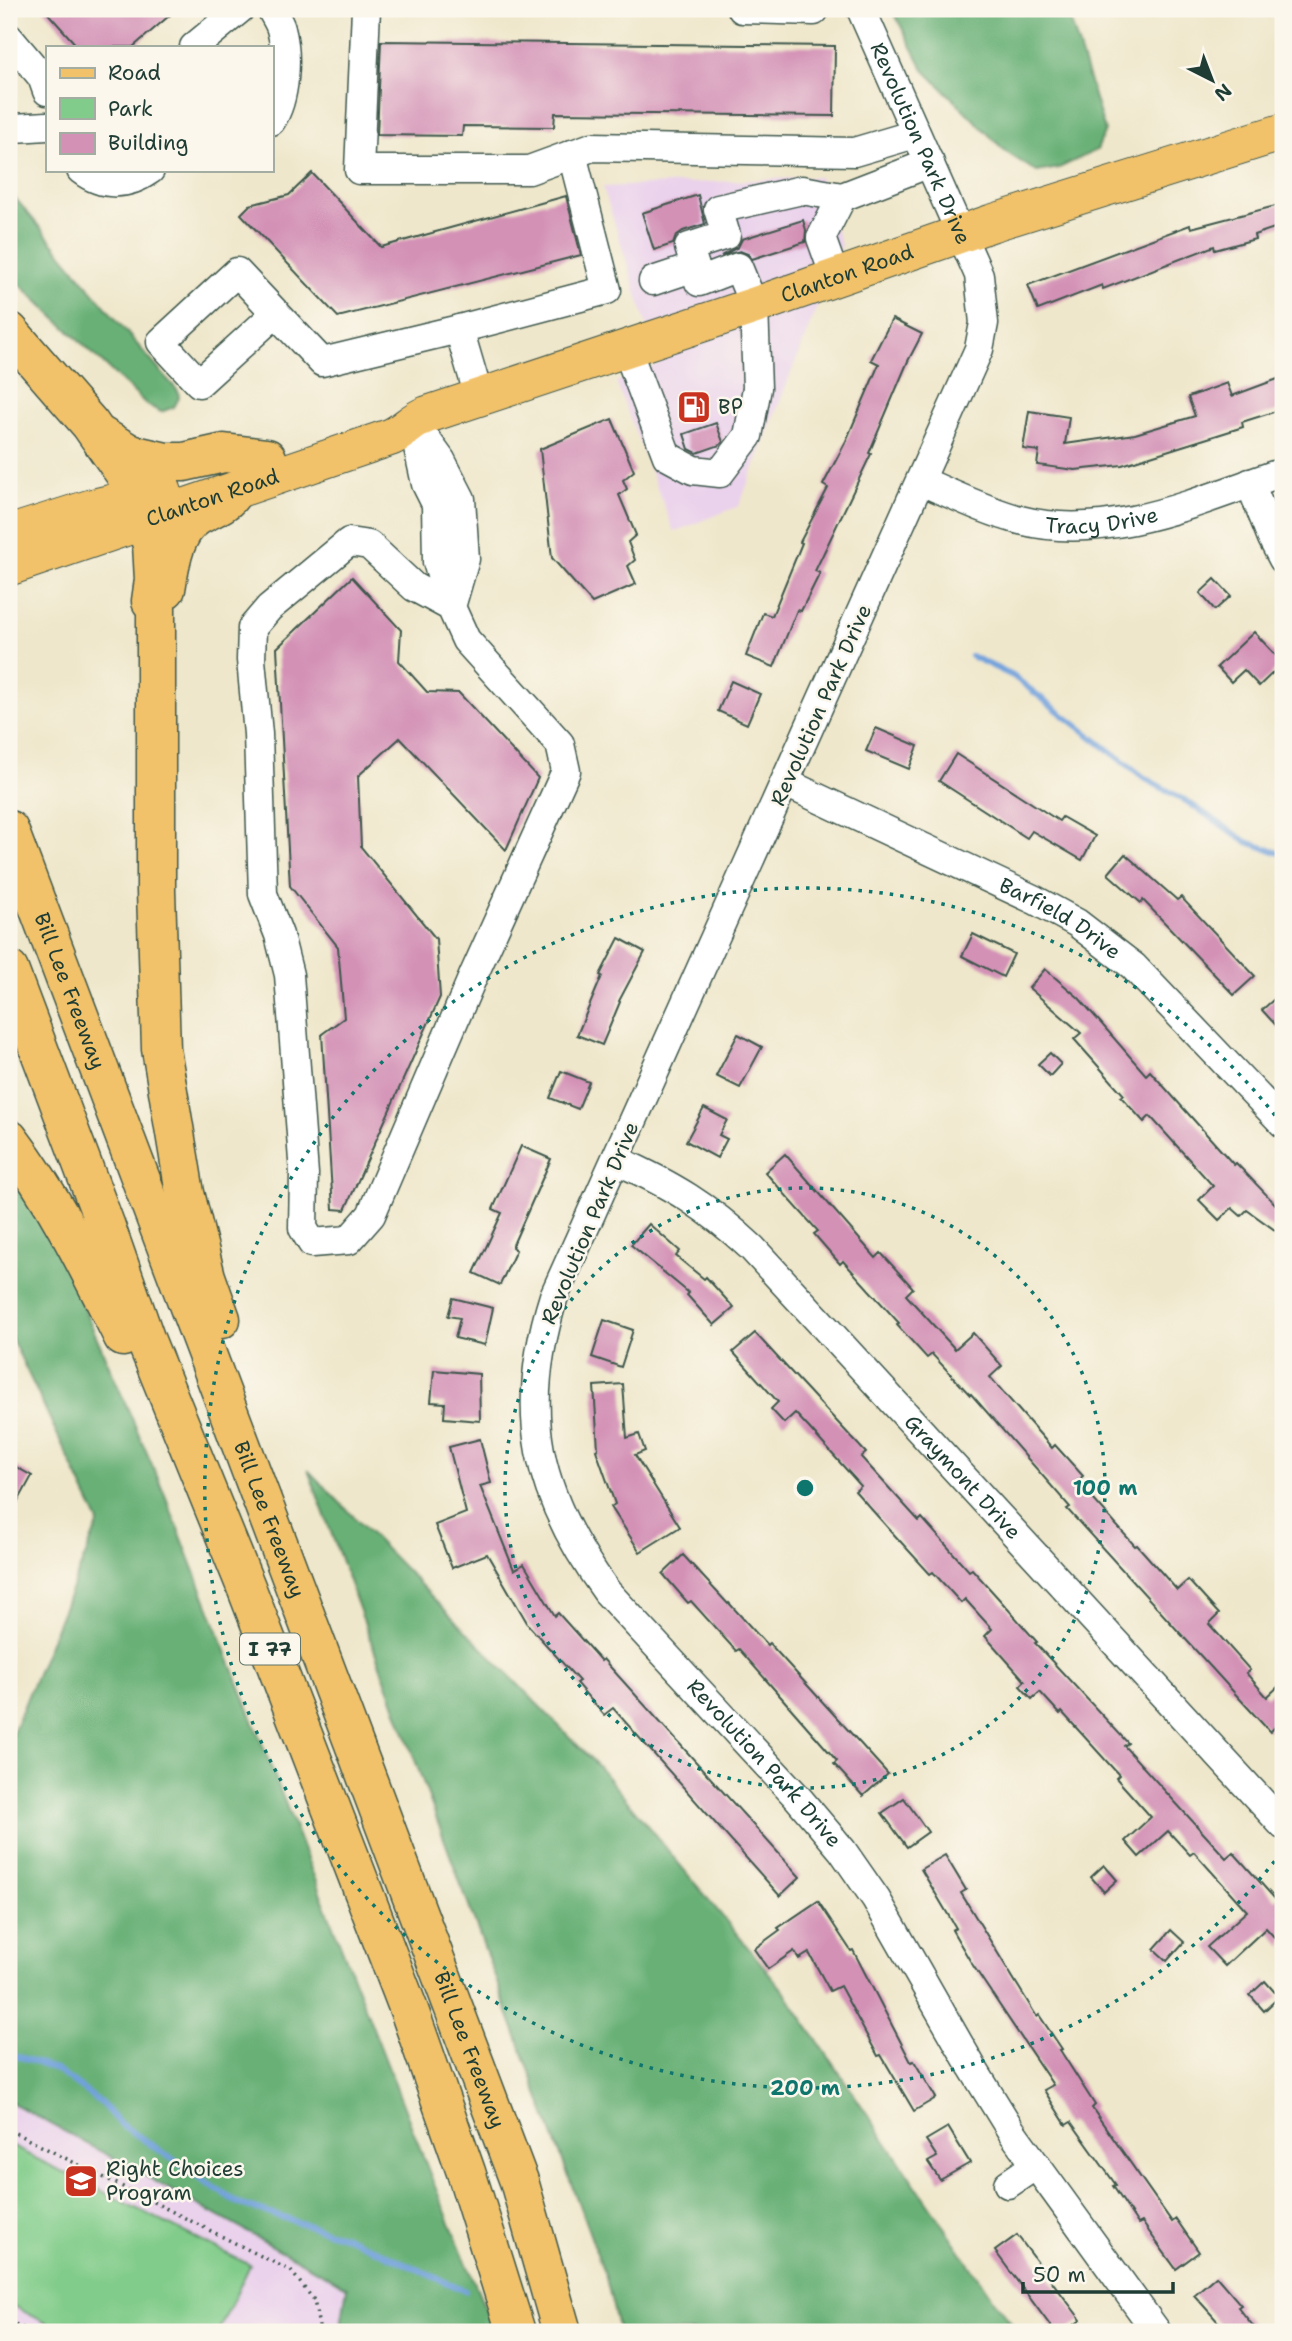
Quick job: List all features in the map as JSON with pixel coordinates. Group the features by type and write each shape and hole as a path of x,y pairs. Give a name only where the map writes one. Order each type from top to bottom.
{"highway":[{"path":"9,331 97,433 125,474 153,550 152,601 156,608 156,891 161,1049 185,1193 206,1277 233,1350 249,1464"},
{"path":"97,433 131,454 166,462 184,462 224,453 267,458"},
{"path":"156,608 164,602 170,562 184,531 192,520 231,497 233,492"},
{"name":"Bill Lee Freeway","path":"9,830 519,2181 562,2332"},
{"name":"Bill Lee Freeway","path":"9,970 146,1341 246,1587 409,2010 466,2172 516,2332"},
{"path":"9,1139 88,1265 158,1419 246,1587"}],"main road":[{"name":"Clanton Road","path":"9,567 267,458 385,421 399,418 412,420 961,234 1283,132"},
{"name":"Clanton Road","path":"9,534 91,508 140,510 233,492 391,438 412,420"}],"street":[{"path":"195,46 240,9"},
{"path":"271,9 281,28 284,63 283,95 273,118"},
{"path":"366,9 359,170 529,170 592,147 855,152 915,134"},
{"path":"742,9 814,11"},
{"name":"Revolution Park Drive","path":"861,9 979,275 984,323 982,336 975,361 554,1296 539,1350 535,1390 536,1431 543,1471 556,1509 583,1559 607,1592 798,1798 842,1850 876,1899 978,2077 1036,2165 1157,2332"},
{"path":"9,38 42,77 46,88"},
{"path":"9,124 15,128 46,126"},
{"path":"276,313 322,362 607,290 572,154"},
{"path":"626,347 667,456 693,470 720,473 748,436 757,388 754,306 738,267 699,282 689,247 726,235 718,209 802,190 842,197 930,163"},
{"path":"85,172 102,181 117,183 130,182 147,172"},
{"path":"835,277 821,237 842,197"},
{"path":"653,281 695,267"},
{"path":"459,329 479,397"},
{"path":"412,420 442,460 461,499 465,559 451,607 466,640 560,744 566,771 474,974 371,1214 348,1240 312,1243 303,1228 304,1174 289,975 279,935 264,894 251,628 269,608 349,542 369,545 414,587 451,607"},
{"name":"Tracy Drive","path":"921,481 989,510 1021,520 1079,527 1136,520 1283,472"},
{"path":"1250,483 1283,559"},
{"name":"Barfield Drive","path":"786,783 1035,900 1077,923 1133,966 1283,1123"},
{"name":"Graymont Drive","path":"616,1160 686,1194 721,1219 752,1248 1283,1825"},
{"path":"1008,2184 1036,2165"}],"path":[{"path":"9,2130 290,2271 314,2300 320,2332"},
{"path":"9,2321 32,2332"}],"shaded area":[{"path":"819,177 841,245 739,506 674,532 616,382 659,364 603,187"},
{"name":"Right Choices Program","path":"9,2101 348,2287 340,2332 9,2332"}],"green space":[{"path":"892,9 1067,9 1105,131 1097,150 1059,168 1037,172 1006,152 924,70"},
{"path":"9,191 178,391 179,398 174,407 161,412 147,405 9,274"},
{"path":"9,1177 51,1232 163,1490 432,2179 495,2332 340,2332 347,2287 9,2101 9,1742 99,1522 9,1333"},
{"path":"308,1470 599,1767 784,1991 996,2304 1019,2332 619,2332 606,2278"},
{"name":"Right Choices Program","path":"9,2145 250,2265 218,2332 64,2332 9,2304"}],"building":[{"path":"44,9 177,9 134,46 77,46"},
{"path":"381,41 835,46 834,116 555,113 554,127 463,126 462,136 377,135"},
{"path":"312,173 381,247 566,196 581,255 338,317 241,214 250,205 289,195"},
{"path":"698,195 705,224 683,231 676,236 673,244 654,250 642,213"},
{"path":"1283,204 1283,225 1254,235 1255,239 1215,250 1214,246 1103,289 1102,285 1038,310 1028,285 1190,225 1191,228"},
{"path":"803,220 805,242 752,259 740,251 721,256 738,247 742,239"},
{"path":"892,319 922,334 908,361 869,453 871,454 815,571 820,573 801,611 797,610 774,667 746,656 763,613 772,616 802,543 800,542 828,488 823,485 846,441 879,364 871,360"},
{"path":"1283,377 1283,409 1242,422 1243,427 1122,465 1075,470 1037,465 1039,451 1023,449 1029,411 1069,417 1065,444 1135,434 1195,416 1188,397 1227,383 1232,396"},
{"path":"612,419 634,471 623,480 627,489 619,495 636,535 628,542 635,560 628,566 636,584 592,603 552,558 540,449"},
{"path":"716,423 723,442 720,445 697,453 689,449 684,434"},
{"path":"352,577 401,630 399,661 427,692 459,693 538,778 506,850 400,738 358,776 361,847 436,939 440,997 345,1210 333,1209 322,1034 344,1018 338,947 290,886 277,648"},
{"path":"1215,579 1231,596 1215,610 1200,593"},
{"path":"1254,632 1283,663 1259,686 1244,670 1231,682 1217,667"},
{"path":"731,681 760,694 747,724 718,711"},
{"path":"876,728 918,746 909,769 866,751"},
{"path":"956,754 1059,821 1062,817 1095,836 1082,860 1032,831 1027,838 939,781"},
{"path":"1125,854 1177,900 1181,897 1255,976 1234,995 1143,900 1141,903 1108,874"},
{"path":"973,934 1014,954 1003,977 962,956"},
{"path":"619,938 645,952 619,1001 602,1045 577,1035 602,976 600,975"},
{"path":"1045,969 1079,998 1146,1075 1150,1071 1234,1165 1236,1163 1283,1212 1283,1236 1247,1210 1241,1216 1232,1208 1219,1220 1199,1200 1213,1186 1150,1116 1144,1122 1121,1097 1124,1095 1074,1039 1081,1033 1029,988"},
{"path":"1283,991 1283,1033 1262,1010"},
{"path":"738,1034 762,1047 740,1088 716,1076"},
{"path":"1050,1053 1061,1064 1050,1076 1038,1064"},
{"path":"561,1071 589,1082 578,1109 550,1098"},
{"path":"704,1108 727,1120 719,1135 727,1139 717,1158 686,1141"},
{"path":"521,1146 551,1159 512,1247 516,1250 500,1285 474,1273 502,1213 493,1209"},
{"path":"785,1154 876,1258 881,1253 913,1288 906,1295 955,1349 973,1333 1002,1366 990,1377 1052,1448 1055,1445 1083,1476 1077,1481 1177,1590 1188,1580 1219,1614 1209,1624 1250,1670 1246,1673 1267,1697 1283,1682 1283,1719 1270,1732 1067,1509 1070,1507 971,1394 932,1354 927,1358 843,1261 840,1264 814,1234 818,1231 765,1172"},
{"path":"649,1224 680,1251 676,1256 704,1279 706,1277 734,1308 714,1325 687,1295 689,1293 631,1245"},
{"path":"453,1298 493,1308 485,1345 455,1338 460,1318 448,1316"},
{"path":"604,1320 633,1330 621,1367 592,1357"},
{"path":"755,1333 866,1453 861,1457 919,1521 922,1518 969,1571 972,1569 999,1599 1037,1642 1035,1643 1128,1743 1124,1746 1226,1858 1233,1852 1276,1900 1283,1893 1283,1947 1266,1928 1225,1966 1207,1947 1247,1911 1194,1852 1190,1855 1168,1831 1139,1857 1125,1841 1151,1817 1116,1778 1119,1775 1062,1712 1060,1714 1040,1692 1032,1699 1020,1686 1025,1681 985,1636 992,1629 965,1599 961,1603 933,1572 930,1574 889,1529 855,1491 861,1486 809,1428 795,1413 784,1423 771,1409 778,1402 733,1352"},
{"path":"434,1370 479,1374 480,1421 444,1418 445,1403 431,1402"},
{"path":"623,1384 627,1438 639,1434 645,1451 635,1455 680,1527 640,1552 611,1507 615,1504 596,1450 594,1386"},
{"path":"480,1439 491,1483 480,1486 514,1570 524,1564 555,1616 558,1613 601,1661 603,1659 800,1877 780,1896 613,1708 604,1715 576,1683 579,1681 529,1626 487,1554 452,1568 435,1525 466,1513 449,1447"},
{"path":"9,1463 32,1476 9,1518"},
{"path":"683,1555 767,1645 769,1643 888,1774 863,1796 834,1764 837,1761 739,1649 736,1651 663,1574"},
{"path":"904,1798 928,1832 907,1847 882,1813"},
{"path":"945,1855 966,1890 961,1893 1037,2017 1039,2015 1062,2049 1060,2050 1095,2105 1092,2108 1172,2222 1176,2219 1199,2252 1176,2269 1142,2222 1138,2224 1113,2186 1116,2185 1071,2122 1066,2125 1044,2090 1053,2085 952,1930 956,1928 921,1869"},
{"path":"1104,1865 1117,1880 1104,1892 1091,1877"},
{"path":"818,1901 851,1951 853,1950 911,2062 914,2061 936,2098 914,2111 881,2055 878,2056 840,1986 830,1991 809,1953 799,1959 794,1951 768,1969 754,1949 780,1930 778,1928"},
{"path":"1171,1930 1184,1942 1167,1961 1154,1949"},
{"path":"1265,1981 1279,1997 1264,2011 1250,1995"},
{"path":"948,2127 970,2163 940,2180 928,2162 937,2157 926,2140"},
{"path":"1017,2235 1081,2320 1064,2332 1055,2332 995,2251"},
{"path":"1216,2276 1241,2305 1238,2307 1258,2332 1227,2332 1194,2295"}],"waterway":[{"path":"971,656 1013,676 1146,779 1186,801 1247,842 1283,854"},
{"path":"9,2056 20,2057 56,2070 101,2103 119,2123 239,2204 352,2239 465,2291"}],"place":[{"name":"BP","path":"694,407"},
{"name":"Right Choices Program","path":"81,2181"}]}
